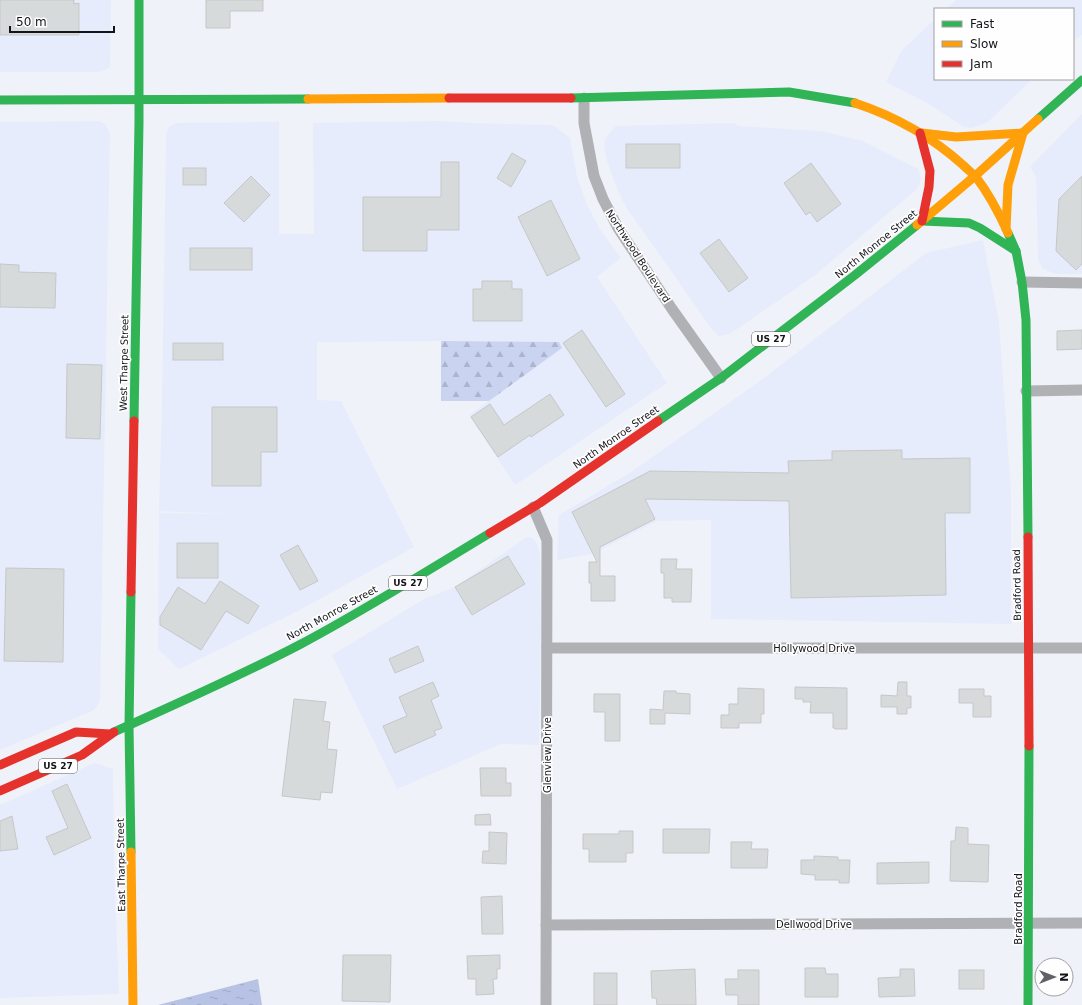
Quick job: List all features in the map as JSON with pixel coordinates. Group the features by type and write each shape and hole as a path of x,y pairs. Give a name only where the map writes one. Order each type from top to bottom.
{"main road":[{"name":"West Tharpe Street","path":"129,726 139,100 139,0"},
{"name":"North Monroe Street","path":"0,790 82,755 110,734 301,644 376,602 533,507 721,378 850,279 975,176 1082,80"},
{"name":"Bradford Road","path":"0,100 584,98 789,92 825,97 865,106 912,128 951,154 975,176 995,205 1016,251 1022,282 1026,320 1029,648 1028,1005"},
{"path":"1006,229 1008,185 1023,133 956,137 920,133 930,171 929,187 922,221 969,223 980,228 1016,251"},
{"name":"East Tharpe Street","path":"129,726 133,1005"},
{"name":"North Monroe Street","path":"0,764 76,732 110,734"}],"street":[{"name":"Northwood Boulevard","path":"584,98 584,123 594,176 603,199 624,236 672,309 721,378"},
{"path":"1022,282 1082,283"},
{"path":"1026,391 1082,390"},
{"name":"Glenview Drive","path":"533,507 547,540 546,1005"},
{"name":"Hollywood Drive","path":"547,648 1082,648"},
{"name":"Dellwood Drive","path":"546,925 1082,923"}],"shaded area":[{"path":"0,0 111,0 110,67 98,72 0,72"},
{"path":"956,0 1082,0 1082,35 1074,40 1074,8 947,8"},
{"path":"934,20 934,80 1031,80 988,122 972,128 964,127 927,103 886,82 901,51"},
{"path":"1082,114 1082,274 1056,274 1043,269 1038,259 1036,176 1030,167"},
{"path":"99,121 105,124 110,133 100,700 97,707 92,711 0,750 0,122"},
{"path":"438,121 550,125 554,126 570,138 577,177 587,205 601,231 621,258 597,277 667,383 515,485 469,415 562,348 559,342 317,342 317,400 341,401 414,547 298,611 179,669 158,649 159,513 229,514 159,511 166,138 168,128 175,123 279,122 279,234 314,234 313,123"},
{"path":"734,123 738,126 821,131 863,141 918,169 921,179 917,189 814,276 730,334 719,336 713,331 626,207 617,189 607,161 604,147 605,140 609,133 616,126"},
{"path":"983,240 999,322 1011,492 1011,624 711,619 711,520 657,521 592,554 557,560 559,515 631,472 760,381 926,253"},
{"path":"525,538 533,538 540,553 541,628 539,745 501,744 397,789 332,655 424,599 455,587"},
{"path":"95,763 113,769 114,868 119,994 0,998 0,805"}],"green space":[{"path":"441,341 559,342 562,348 489,401 441,401"}],"water":[{"path":"258,979 262,1005 158,1005"}],"building":[{"path":"0,0 74,0 74,4 79,3 79,35 0,35"},
{"path":"206,0 263,0 263,11 230,11 230,28 206,28"},
{"path":"626,144 680,144 680,168 626,168"},
{"path":"512,153 526,161 511,187 497,178"},
{"path":"441,162 459,162 459,230 427,230 427,251 363,251 363,197 441,197"},
{"path":"811,163 841,204 817,222 810,212 806,215 784,183"},
{"path":"183,168 206,168 206,185 183,185"},
{"path":"251,176 270,195 244,222 224,203"},
{"path":"1082,176 1082,264 1076,270 1056,251 1059,199"},
{"path":"551,200 580,259 547,276 518,217"},
{"path":"719,239 748,278 729,292 700,253"},
{"path":"190,248 252,248 252,270 190,270"},
{"path":"0,264 19,265 19,272 56,273 55,308 0,307"},
{"path":"482,281 512,281 512,289 522,289 522,321 473,321 473,289 482,289"},
{"path":"582,330 625,394 606,407 563,343"},
{"path":"1082,330 1082,349 1057,350 1057,331"},
{"path":"173,343 223,343 223,360 173,360"},
{"path":"67,364 102,365 100,439 66,438"},
{"path":"550,394 564,415 531,437 530,435 498,457 471,417 490,404 504,425"},
{"path":"212,407 277,407 277,452 261,452 261,486 212,486"},
{"path":"902,450 902,459 970,458 970,513 945,513 946,595 791,598 789,501 645,499 655,519 600,547 600,576 615,576 615,601 591,601 589,562 597,562 572,512 650,471 789,473 788,461 832,460 832,451"},
{"path":"177,543 218,543 218,578 177,578"},
{"path":"298,545 318,581 300,590 280,555"},
{"path":"508,556 525,584 472,615 455,587"},
{"path":"661,559 677,559 676,569 692,569 691,602 672,602 672,598 664,598 664,573 661,573"},
{"path":"6,568 64,569 63,662 4,661"},
{"path":"220,581 259,606 248,624 226,611 201,650 160,625 160,617 178,587 205,604"},
{"path":"418,646 424,661 395,673 389,659"},
{"path":"433,682 439,696 431,700 442,728 434,731 436,735 395,753 383,726 407,716 399,697"},
{"path":"898,682 907,682 907,696 911,696 911,708 907,708 907,714 897,714 897,707 881,707 881,695 897,696"},
{"path":"795,687 847,688 847,729 833,728 833,713 810,713 811,702 803,702 803,699 795,699"},
{"path":"738,688 764,689 764,714 761,714 761,723 739,723 739,728 721,728 721,715 729,715 729,704 738,704"},
{"path":"959,689 984,689 984,696 991,696 991,717 973,717 973,703 959,703"},
{"path":"664,691 676,691 676,693 690,694 690,714 665,713 665,724 650,724 650,709 663,710"},
{"path":"594,694 620,694 620,741 605,741 605,712 594,712"},
{"path":"294,699 326,702 323,721 330,722 327,749 337,750 332,793 321,792 320,800 282,796"},
{"path":"480,768 506,768 506,783 511,783 511,796 481,796"},
{"path":"67,784 91,838 54,855 46,837 68,828 52,791"},
{"path":"490,814 491,825 475,825 475,815"},
{"path":"12,816 18,849 0,851 0,821"},
{"path":"956,827 968,828 968,844 989,845 988,882 950,881 951,841 955,841"},
{"path":"663,829 710,829 709,853 663,853"},
{"path":"619,831 633,831 633,853 626,853 626,862 589,862 589,849 583,849 583,834 619,834"},
{"path":"489,832 507,833 506,864 482,863 483,851 489,851"},
{"path":"731,842 752,842 751,849 768,849 767,868 731,868"},
{"path":"814,856 838,857 838,860 850,860 849,883 839,883 839,880 815,880 815,875 801,874 801,860 814,860"},
{"path":"929,862 929,883 877,884 877,863"},
{"path":"502,896 503,934 482,934 481,897"},
{"path":"343,955 391,955 390,1002 342,1001"},
{"path":"500,955 500,969 497,969 497,979 493,979 494,994 476,995 476,979 468,979 467,956"},
{"path":"805,968 825,968 826,974 838,974 838,997 805,997"},
{"path":"695,969 696,1005 657,1005 656,998 652,998 651,971"},
{"path":"900,969 914,969 915,996 879,997 878,978 900,977"},
{"path":"738,970 759,970 759,1005 738,1005 738,995 726,995 725,979 738,979"},
{"path":"959,970 984,970 984,989 959,989"},
{"path":"594,973 617,973 617,1005 594,1005"}],"traffic: fast":[{"path":"134,421 139,122 139,0"},
{"path":"1038,119 1082,80"},
{"path":"571,98 789,92 855,103"},
{"path":"0,100 308,99"},
{"path":"922,221 969,223 980,228 1016,251"},
{"path":"658,421 721,378 855,275 917,225"},
{"path":"1008,233 1016,251 1022,282 1026,320 1028,537"},
{"path":"114,732 231,679 301,644 372,604 490,533"},
{"path":"131,592 129,726 131,852"},
{"path":"1028,1005 1029,746"}],"traffic: slow":[{"path":"308,99 449,98"},
{"path":"855,103 884,114 912,128 939,145 951,155 981,183 994,204 1008,233"},
{"path":"917,225 975,176 1038,119"},
{"path":"922,133 956,137 1023,133"},
{"path":"1006,229 1008,185 1023,133"},
{"path":"131,852 133,1005"}],"traffic: jam":[{"path":"449,98 571,98"},
{"path":"920,133 930,171 929,187 922,221"},
{"path":"131,592 134,421"},
{"path":"490,533 540,503 658,421"},
{"path":"1028,537 1029,746"},
{"path":"0,765 76,732 110,734"},
{"path":"0,791 82,755 114,732"}]}
